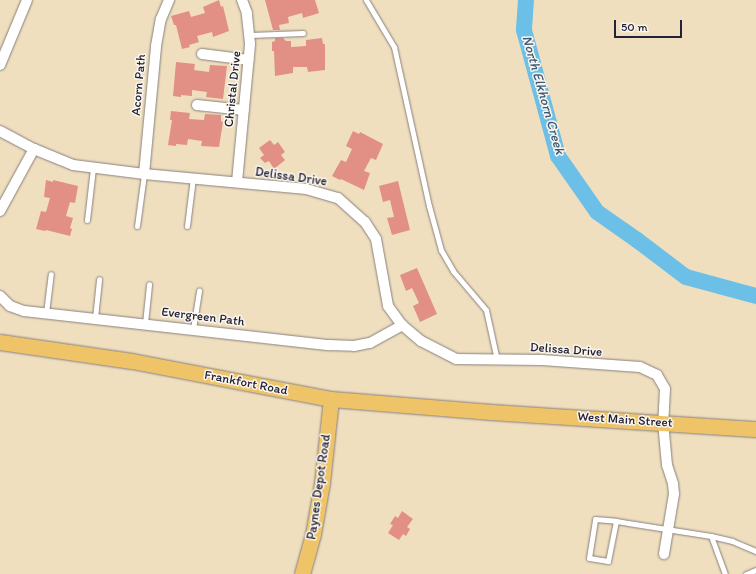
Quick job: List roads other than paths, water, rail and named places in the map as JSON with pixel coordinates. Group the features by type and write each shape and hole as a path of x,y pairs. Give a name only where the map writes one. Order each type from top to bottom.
{"main road":[{"name":"Frankfort Road","path":"0,342 132,361 332,399 494,412"},
{"name":"Paynes Depot Road","path":"302,574 313,534 322,483 332,399"},
{"name":"West Main Street","path":"494,412 756,429"}],"street":[{"path":"0,65 27,0"},
{"name":"Acorn Path","path":"144,174 156,46 161,19 170,0"},
{"name":"Christal Drive","path":"237,182 249,60 250,35 247,13 242,0"},
{"path":"202,54 249,60"},
{"path":"197,105 244,110"},
{"name":"Delissa Drive","path":"0,131 34,149 73,165 144,174 237,182 322,193 338,198 364,222 376,239 388,306 402,325 421,341 456,359 542,360 640,367 658,375 665,389 663,422"},
{"path":"0,211 34,149"},
{"name":"Evergreen Path","path":"0,296 10,306 24,311 193,328 329,345 354,346 370,343 402,325"},
{"path":"663,422 666,465 673,484 674,494 664,554"}],"lane":[{"path":"366,0 394,47 425,191 441,250 457,275 486,310 497,360"},
{"path":"250,35 303,33"},
{"path":"87,220 93,168"},
{"path":"137,226 144,174"},
{"path":"187,226 193,178"},
{"path":"46,313 50,274"},
{"path":"95,318 99,279"},
{"path":"144,323 149,284"},
{"path":"193,328 199,290"},
{"path":"616,521 608,561 589,558 595,519 616,521 710,536 732,541 756,551"},
{"path":"710,536 724,574"},
{"path":"746,574 756,570"}],"waterway":[{"name":"North Elkhorn Creek","path":"526,0 524,30 558,156 597,212 686,277 756,296"}]}
